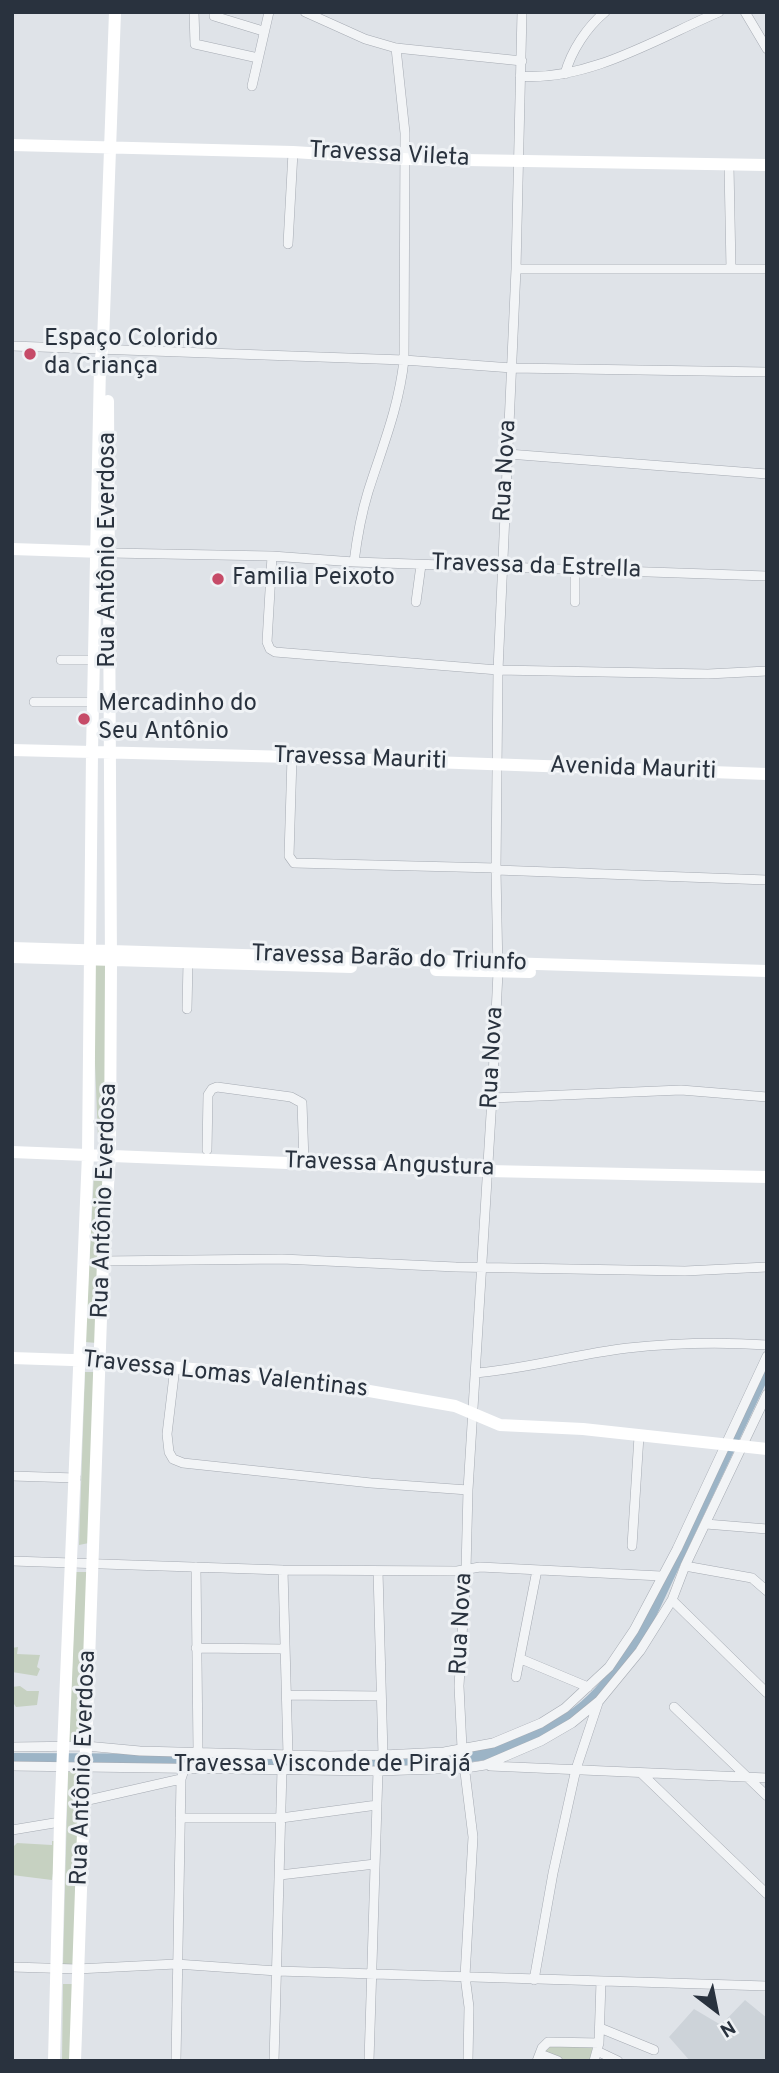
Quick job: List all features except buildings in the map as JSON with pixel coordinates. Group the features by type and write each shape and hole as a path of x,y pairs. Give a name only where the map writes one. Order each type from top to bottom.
{"street":[{"name":"Rua Antônio Everdosa","path":"75,2061 103,1261 110,1155 111,751 103,552 103,347 115,12"},
{"path":"194,12 195,44 258,58"},
{"path":"214,12 214,16 263,31"},
{"path":"252,86 269,12"},
{"path":"305,12 365,39 396,48 522,61"},
{"name":"Rua Nova","path":"468,2061 469,2007 465,1976 473,1837 459,1686 498,968 496,869 499,670 520,162 522,12"},
{"path":"565,74 568,59 594,21 605,12"},
{"path":"520,76 543,78 594,65 656,41 719,12"},
{"path":"745,12 767,49"},
{"path":"354,562 363,512 402,382 404,360 405,133 396,48"},
{"name":"Travessa Vileta","path":"12,145 293,152 405,159 767,165"},
{"path":"288,244 293,152"},
{"path":"729,166 731,269"},
{"path":"516,269 767,269"},
{"path":"12,346 103,347 404,360 512,368 767,372"},
{"path":"508,454 767,474"},
{"name":"Travessa da Estrella","path":"12,549 272,556 421,565 767,576"},
{"name":"Rua Antônio Everdosa","path":"54,2061 60,1822 88,1154 92,752 103,552"},
{"path":"272,556 267,642 272,651 499,670 708,674 767,671"},
{"path":"416,602 421,565"},
{"path":"575,569 575,602"},
{"path":"61,660 95,660"},
{"path":"34,702 94,702"},
{"path":"93,723 101,729 110,724"},
{"name":"Travessa Mauriti","path":"12,750 111,751 499,766"},
{"path":"292,757 289,856 294,863 767,880"},
{"name":"Avenida Mauriti","path":"499,766 767,774"},
{"name":"Travessa Barão do Triunfo","path":"12,948 92,955"},
{"name":"Travessa Barão do Triunfo","path":"111,955 188,962 292,961"},
{"name":"Travessa Barão do Triunfo","path":"12,957 111,955 498,968 767,971"},
{"path":"187,1009 188,962"},
{"name":"Travessa Barão do Triunfo","path":"553,969 767,979"},
{"path":"207,1150 208,1095 217,1087 291,1097 302,1103 303,1162"},
{"path":"492,1098 681,1090 767,1097"},
{"name":"Travessa Angustura","path":"12,1152 488,1171 767,1177"},
{"path":"103,1261 282,1259 480,1267 685,1271 767,1267"},
{"path":"475,1373 512,1370 628,1348 716,1342 767,1345"},
{"name":"Travessa Visconde de Pirajá","path":"12,1766 378,1771 485,1765 541,1741 572,1723 599,1701 640,1651 672,1600 706,1524 767,1356"},
{"name":"Travessa Lomas Valentinas","path":"12,1358 101,1361 295,1378 455,1406 500,1424 767,1448"},
{"path":"175,1367 167,1444 173,1459 183,1463 371,1483 468,1490"},
{"name":"Travessa Visconde de Pirajá","path":"12,1747 383,1755 463,1751 527,1730 565,1708 609,1667 634,1630 733,1444 767,1394"},
{"path":"632,1546 639,1436"},
{"path":"12,1476 76,1478"},
{"path":"706,1524 767,1529"},
{"path":"12,1561 284,1570 466,1570 480,1567 661,1576"},
{"path":"685,1566 752,1578 767,1577"},
{"path":"196,1567 198,1751"},
{"path":"284,1570 288,1755"},
{"path":"516,1677 537,1570"},
{"path":"378,1571 383,1755"},
{"path":"752,1578 767,1591"},
{"path":"672,1600 767,1693"},
{"path":"197,1648 285,1649"},
{"path":"521,1659 588,1687"},
{"path":"286,1695 381,1696"},
{"path":"534,1980 553,1873 576,1769 599,1701"},
{"path":"674,1707 767,1796"},
{"path":"485,1765 767,1777"},
{"path":"176,2061 181,1779 185,1767"},
{"path":"274,2061 282,1769"},
{"path":"369,2061 378,1771"},
{"path":"641,1773 767,1894"},
{"path":"84,1801 181,1779"},
{"path":"180,1818 281,1818 377,1805"},
{"path":"12,1830 60,1822"},
{"path":"280,1875 375,1864"},
{"path":"12,1967 77,1969 176,1964 277,1971 767,1986"},
{"path":"594,2061 600,2028 601,1981"},
{"path":"600,2028 654,2050"},
{"path":"558,2061 538,2057 548,2042 598,2047 618,2061"}],"shaded area":[{"path":"745,2000 767,2018 767,2057 763,2061 690,2061 669,2037 694,2009 721,2025"}],"green space":[{"path":"111,964 103,1140 98,1138 91,965"},
{"path":"94,1175 103,1176 97,1343 85,1342"},
{"path":"85,1372 96,1372 89,1543 79,1545"},
{"path":"76,1572 89,1572 83,1742 69,1742"},
{"path":"18,1647 17,1654 40,1655 37,1676 12,1672 12,1648"},
{"path":"20,1686 27,1691 39,1691 37,1705 16,1707 12,1701 12,1687"},
{"path":"82,1770 75,1964 63,1964 68,1771"},
{"path":"52,1841 58,1841 52,1880 12,1875 12,1848 17,1843 52,1845"},
{"path":"63,1984 74,1984 71,2061 62,2061"},
{"path":"551,2046 593,2046 595,2050 591,2061 563,2061 542,2054"}],"water":[{"path":"767,1361 767,1381 653,1623 616,1680 575,1717 547,1736 486,1760 434,1767 12,1763 12,1753 440,1755 509,1741 558,1718 588,1695 627,1647"}],"place":[{"name":"Espaço Colorido da Criança","path":"30,354"},
{"name":"Familia Peixoto","path":"218,579"},
{"name":"Mercadinho do Seu Antônio","path":"84,719"}]}
